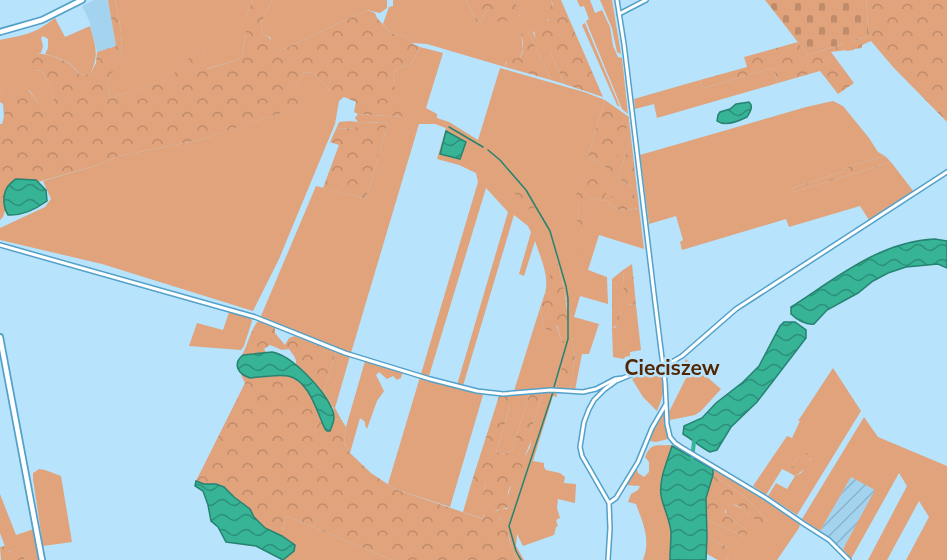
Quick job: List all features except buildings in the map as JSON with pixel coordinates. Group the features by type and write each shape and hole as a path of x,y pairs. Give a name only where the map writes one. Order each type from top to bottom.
{"street":[{"path":"0,32 42,20 82,0"},
{"path":"617,0 665,382 669,433 673,441 681,447 769,500 829,540 849,560"},
{"path":"619,14 646,0"},
{"path":"0,245 255,317 345,352 430,379 477,391 503,394 551,390 583,392 682,356 736,309 947,172"},
{"path":"0,338 42,560"},
{"path":"670,365 676,371"},
{"path":"608,560 609,504 582,456 580,440 592,402 604,389 623,378"},
{"path":"609,504 616,498 638,462 652,428 666,404"}],"shaded area":[{"path":"94,0 108,0 116,46 97,52 89,20 82,6"},
{"path":"851,477 876,490 843,549 820,531"}],"green space":[{"path":"108,0 115,0 122,41 119,60 108,84 111,98 171,78 179,67 197,51 202,50 206,57 207,69 236,60 242,56 246,18 252,0 272,0 261,24 263,34 272,41 272,52 277,52 367,10 375,13 391,33 406,37 420,47 412,63 397,69 394,74 393,84 398,93 394,105 401,109 402,117 358,114 354,112 356,102 330,91 313,73 304,72 296,86 305,98 299,107 199,140 119,156 98,165 31,184 14,183 0,220 0,124 4,116 3,104 0,102 0,90 11,102 15,98 12,94 14,84 27,79 31,83 29,91 44,109 50,105 53,101 53,91 41,70 27,72 26,69 36,53 63,60 79,74 90,74 96,63 97,52 116,46"},
{"path":"115,0 252,0 246,18 242,56 206,69 206,57 202,50 179,67 172,78 111,98 109,79 119,60 122,48"},
{"path":"272,0 387,0 387,8 380,13 367,10 277,52 272,52 271,38 263,34 261,24"},
{"path":"393,0 466,0 477,23 482,21 484,14 489,10 499,21 520,16 514,0 551,0 551,15 533,32 535,37 550,51 564,84 551,80 528,31 521,34 523,49 520,58 506,62 505,67 427,44 413,43 406,37 391,33 383,24 389,7 393,6"},
{"path":"466,0 514,0 519,19 515,24 511,24 509,20 495,21 489,10 484,14 482,21 477,23"},
{"path":"551,0 561,0 603,97 564,84 550,51 542,53 538,48 533,27 549,20 544,9 553,5"},
{"path":"577,0 590,0 595,13 602,10 610,27 613,46 618,57 622,58 628,114 622,109 586,21 589,19 584,6 580,7"},
{"path":"600,0 612,0 621,54 617,52 612,28"},
{"path":"765,0 866,0 869,36 853,41 854,50 846,51 843,44 808,55"},
{"path":"866,0 947,0 947,122 871,41 862,45 862,48 831,52 854,83 838,94 820,71 778,83 772,68 705,88 701,85 700,80 747,67 744,57 798,42 808,55 869,36"},
{"path":"55,18 65,37 90,26 96,55 90,74 79,73 67,62 45,54 48,39 43,36 41,53 36,53 36,71 41,70 53,91 53,101 44,110 29,90 11,103 0,90 0,40 35,31"},
{"path":"585,23 620,107 617,105 582,25"},
{"path":"528,31 551,80 505,67 508,59 520,58 522,55 521,34"},
{"path":"420,47 443,53 426,108 437,114 437,118 449,122 478,140 500,68 605,100 588,156 612,171 629,120 631,137 618,178 637,190 638,197 616,185 609,205 621,211 639,208 644,249 599,235 588,270 607,277 608,304 580,296 574,317 599,324 589,354 582,354 575,390 570,390 575,358 572,335 556,388 514,391 540,308 544,325 556,324 563,345 567,305 556,258 551,300 545,293 545,273 535,241 524,276 519,274 531,232 528,226 514,215 463,386 457,385 508,212 486,188 429,376 421,374 478,182 476,173 437,159 446,128 435,124 419,124 351,353 275,324 261,316 316,186 366,199 388,123 360,122 355,128 336,129 339,122 358,122 355,118 358,114 402,117 394,105 394,74 397,69 412,63","holes":["447,131 466,142 458,159 440,154","610,179 604,201 590,199 577,220 578,201"]},
{"path":"772,68 778,83 657,118 654,104 635,109 634,99 700,80 701,85 705,88"},
{"path":"304,72 313,73 330,91 345,96 339,101 335,124 279,259 253,311 102,264 0,240 0,228 45,207 51,199 43,181 98,165 119,156 199,140 298,107 296,86"},
{"path":"605,100 629,117 613,172 588,156"},
{"path":"833,101 843,106 878,152 885,156 847,167 842,172 795,187 794,192 891,162 914,192 869,220 860,206 789,227 786,219 682,250 680,242 683,240 676,216 649,224 640,155"},
{"path":"360,122 388,123 366,199 323,188 339,145 330,142 336,129 355,128"},
{"path":"631,137 637,190 618,178"},
{"path":"885,156 891,162 794,192 795,187 842,172 847,167"},
{"path":"586,163 611,179 604,201 590,199 581,228 577,220 579,205 575,198"},
{"path":"517,182 527,193 537,212 536,217 530,212 526,202 514,193"},
{"path":"616,184 638,197 639,208 621,211 609,205"},
{"path":"578,251 587,253 581,271 575,271 568,283 569,265 572,257"},
{"path":"556,257 567,312 563,346 557,325 548,332 540,308 545,293 550,294 552,298 548,282"},
{"path":"632,264 636,305 627,304 624,298 623,270"},
{"path":"623,270 627,304 636,305 641,350 630,352 630,356 624,359 613,357 612,328 616,327 620,317 617,287 612,279"},
{"path":"612,282 617,287 620,316 619,324 612,328"},
{"path":"229,312 251,318 252,321 241,350 189,346 197,323 223,330"},
{"path":"258,321 275,327 275,333 285,345 289,338 295,336 336,352 324,391 332,408 313,381 296,365 295,358 289,349 282,350 270,345 264,349 266,352 241,357"},
{"path":"572,333 575,358 570,390 556,388"},
{"path":"336,352 350,356 335,408 341,419 334,420 333,406 324,391"},
{"path":"686,359 721,389 695,415 670,420 669,412 687,376 685,374 691,366 684,362"},
{"path":"365,361 403,371 401,378 397,380 393,376 387,379 379,372 376,375 384,391 377,401 367,429 365,422 360,418 350,453 344,443 346,427"},
{"path":"657,368 662,378 663,395 657,411 643,397 632,379"},
{"path":"833,368 861,411 797,515 768,496 776,483 787,489 811,458 797,458 788,472 782,469 766,495 753,486 787,436 792,438 800,421 798,421"},
{"path":"242,374 250,378 279,375 295,379 307,390 327,431 330,431 334,420 341,419 346,427 344,443 350,453 371,473 395,489 483,519 484,516 479,506 486,484 472,481 499,396 506,395 510,407 496,452 505,454 512,450 530,392 543,392 520,473 509,491 510,504 495,512 500,519 508,522 511,547 517,560 392,560 287,516 282,536 265,528 254,517 250,509 224,487 196,481 245,383"},
{"path":"420,377 483,395 450,507 395,489 388,484"},
{"path":"556,391 557,397 553,396 533,461 544,463 546,470 560,473 565,477 564,483 576,484 575,503 558,499 557,508 560,518 556,520 558,526 554,535 523,546 517,534 516,546 524,560 517,560 505,522 495,512 507,509 510,504 507,499 509,492 530,447 531,431 543,392"},
{"path":"530,392 512,450 505,454 496,452 510,407 506,395"},
{"path":"665,410 668,439 650,441 649,439"},
{"path":"864,417 878,437 947,466 947,560 906,560 929,517 919,501 887,560 868,560 907,486 899,473 851,559 843,549 875,490 851,477 820,531 802,519"},
{"path":"654,446 672,446 665,469 661,498 671,533 670,560 643,560 646,539 643,525 636,504 628,502 631,494 640,486 626,485 637,469 638,473 644,477 649,472 649,462 645,457 649,449"},
{"path":"806,453 810,454 810,457 803,469 795,476 788,472 797,458"},
{"path":"39,469 61,476 72,542 43,546 33,479 33,473"},
{"path":"713,469 800,524 777,560 726,560 729,548 707,537 707,519 744,537 746,529 726,515 726,508 732,504 748,514 769,522 744,496 713,475"},
{"path":"713,475 744,496 769,522 762,522 739,507 730,506 725,511 726,515 746,529 747,534 744,537 707,519 706,498"},
{"path":"472,481 486,483 479,509 484,519 463,512"},
{"path":"0,494 16,535 34,529 39,560 25,560 20,547 7,552 0,533"},
{"path":"287,516 392,560 284,560 294,551 295,545 282,536"},
{"path":"707,537 729,548 726,560 718,560 707,554"},
{"path":"5,546 8,552 20,546 25,560 1,560 0,547"}],"water":[{"path":"749,102 751,107 747,117 736,122 720,123 717,121 720,112 736,104"},
{"path":"446,131 466,142 460,159 440,154"},
{"path":"16,179 36,180 46,190 47,201 29,211 8,215 4,197 8,186"},
{"path":"935,239 947,241 947,268 938,264 906,267 888,273 827,310 814,324 802,322 791,314 791,307 859,263 895,247 915,241"},
{"path":"784,322 795,322 806,330 806,338 757,402 731,427 717,450 710,452 683,434 684,426 702,418 759,366"},
{"path":"272,352 298,366 322,392 334,415 330,431 325,429 307,390 295,379 279,375 250,378 242,374 238,368 238,362 243,355"},
{"path":"672,446 713,469 706,498 706,560 670,560 671,532 662,500 661,487"},
{"path":"196,481 224,487 250,509 254,517 265,528 295,545 294,551 283,560 256,546 226,542 218,527 211,521 203,491 195,486"}],"waterway":[{"path":"449,127 483,147"},
{"path":"488,150 500,160 526,190 550,231 566,286 568,339 554,387"},
{"path":"521,560 509,526 553,392"},
{"path":"692,461 694,441 698,437"}],"district":[{"name":"Cieciszew","path":"672,368"}]}
